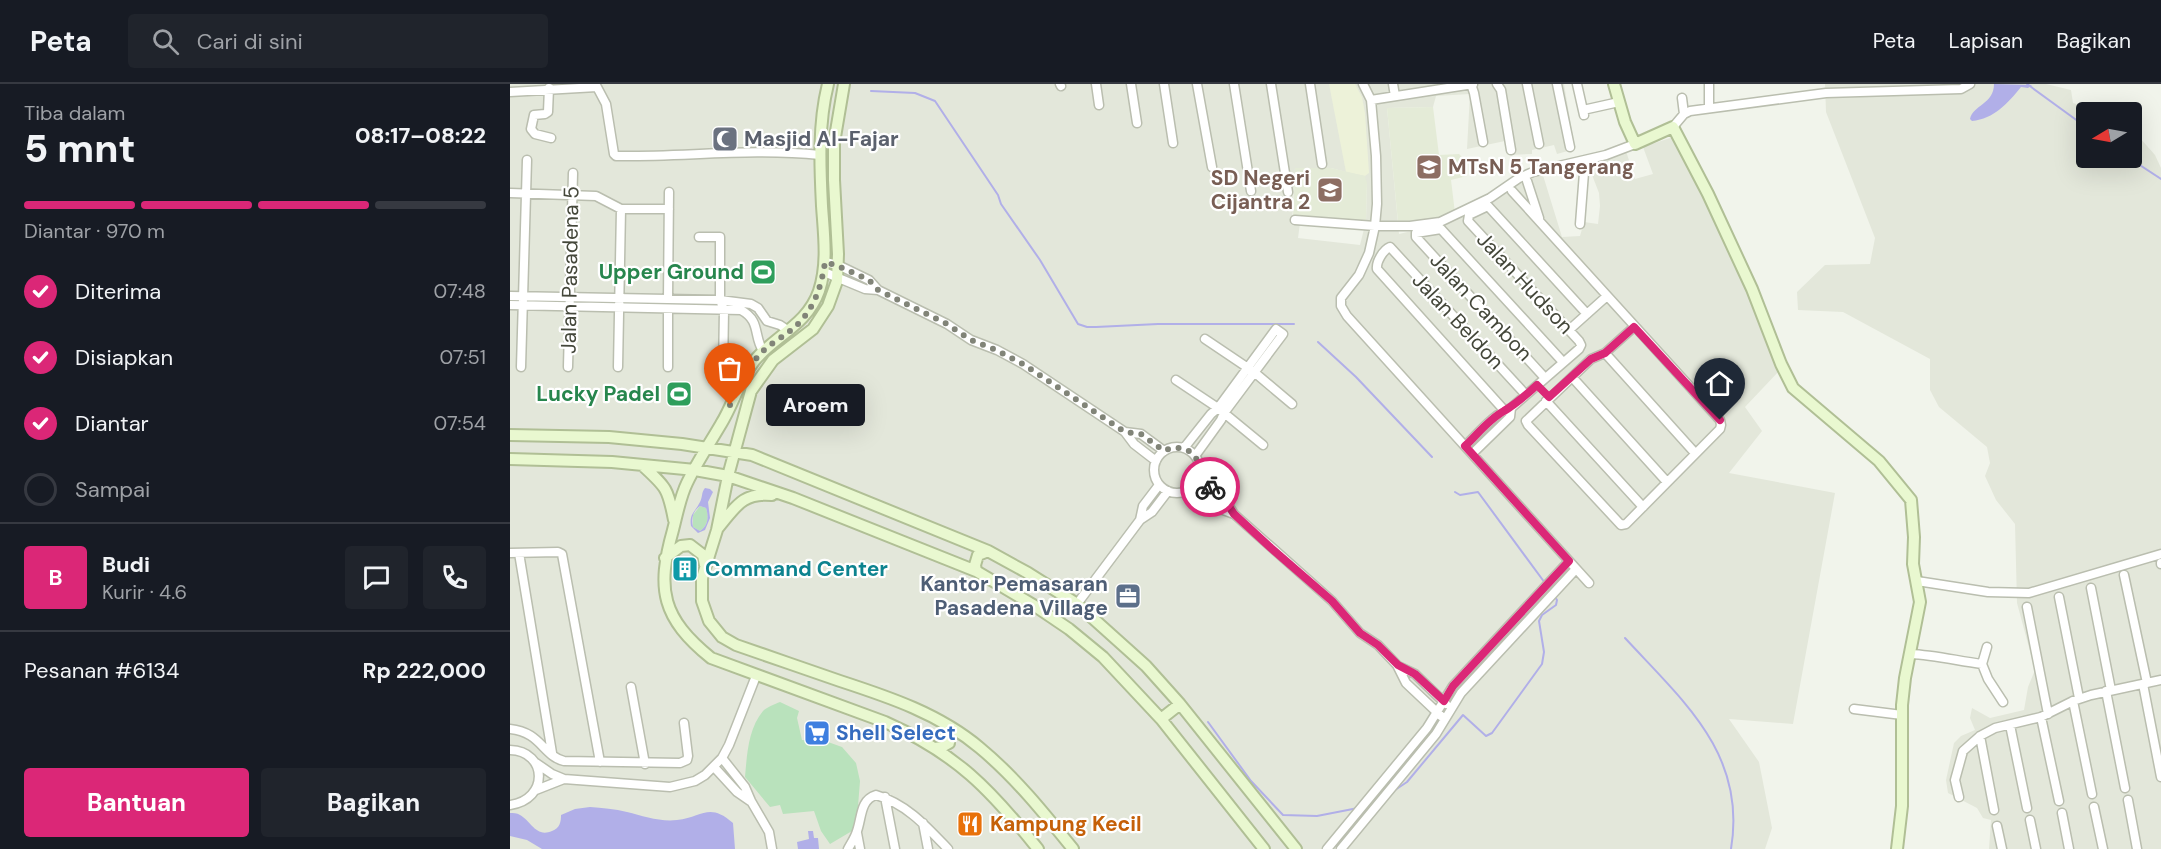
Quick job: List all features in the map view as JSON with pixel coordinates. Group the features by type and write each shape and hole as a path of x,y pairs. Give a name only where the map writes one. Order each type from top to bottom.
{"main road":[{"path":"1614,84 1625,122 1635,144 1673,128 1708,194 1752,289 1781,364 1793,388 1879,461 1911,500 1914,537 1913,564 1920,602 1905,678 1902,715 1902,806 1897,849"},
{"path":"1038,849 984,785 958,764 934,748 885,722 711,658 681,630 667,598 663,575 665,559 686,483 723,422 746,372 763,351 808,313 815,302 824,267 820,154 824,86 842,89 834,143 838,271 828,306 813,329 773,360 751,391 728,476 717,530 702,578 702,601 709,621 722,637 736,645 891,698 919,710 978,746 1027,793 1073,849"},
{"path":"763,351 773,360"},
{"path":"510,435 609,437 706,447 753,455 988,552 1028,573 1077,604 1146,666 1180,704 1296,849"},
{"path":"510,459 642,465 728,476 793,498 976,571 1069,629 1103,657 1161,719 1264,849"},
{"path":"642,465 666,489 675,523"},
{"path":"717,530 743,499 761,494 793,498"},
{"path":"955,561 964,550 962,541"},
{"path":"665,559 681,546 690,545 703,555 705,566"},
{"path":"976,571 978,555 988,552"},
{"path":"1161,719 1180,704"},
{"path":"934,748 949,743 949,727"}],"street":[{"path":"1096,84 1100,105"},
{"path":"1131,84 1137,123"},
{"path":"1164,84 1173,143"},
{"path":"1197,84 1212,167"},
{"path":"1234,84 1251,191"},
{"path":"1271,84 1288,192"},
{"path":"1310,84 1322,164"},
{"path":"1363,84 1371,100 1376,156 1375,226 1369,253 1359,275 1341,298 1341,306 1347,316 1589,583"},
{"path":"1393,84 1395,96"},
{"path":"1371,100 1395,96 1419,88 1471,84 1483,142"},
{"path":"1497,84 1511,150"},
{"path":"1527,84 1539,144"},
{"path":"1557,84 1570,147"},
{"path":"1577,84 1583,112 1619,102"},
{"path":"1709,84 1709,108"},
{"path":"1673,128 1684,114 1709,108 1816,94 1961,89 1970,84"},
{"path":"510,92 549,88 595,86 599,88 606,104 616,156 727,152 820,154"},
{"path":"549,88 548,112 534,115 531,129 535,134 551,138"},
{"path":"1682,98 1684,114"},
{"path":"1295,220 1375,226 1410,226 1440,222 1490,198 1519,178 1533,172 1585,160 1635,144"},
{"path":"521,367 527,160"},
{"path":"1580,224 1585,160"},
{"name":"Jalan Pasadena 5","path":"568,367 573,173"},
{"path":"1527,181 1540,222"},
{"path":"1512,191 1720,420 1722,425 1623,525 1618,523 1528,425 1526,419 1591,359 1605,353 1634,327"},
{"path":"668,367 669,192"},
{"path":"510,194 596,196 621,209 669,209"},
{"name":"Jalan Hudson","path":"1563,362 1579,350 1581,345 1468,221 1468,215 1488,206 1587,314"},
{"path":"618,367 621,209"},
{"name":"Jalan Cambon","path":"1545,378 1416,237 1418,232 1441,229 1563,362"},
{"path":"699,237 720,237 720,300 724,310 723,371"},
{"name":"Jalan Beldon","path":"1508,409 1377,269 1377,264 1386,248 1390,247 1528,393 1546,401"},
{"path":"824,267 869,280 878,290 939,320 971,340 1023,364 1125,432 1134,444 1156,461"},
{"path":"510,296 523,301"},
{"path":"1569,330 1607,296"},
{"path":"668,304 720,300 751,304 758,308 767,321 789,331"},
{"path":"510,305 523,301 668,304 741,310 748,314 757,327 758,344 763,351"},
{"path":"757,327 767,321"},
{"path":"1184,448 1211,414 1221,410 1279,331"},
{"path":"1205,339 1251,370 1293,404"},
{"path":"1605,353 1695,453"},
{"path":"1465,446 1563,362"},
{"path":"1572,377 1667,482"},
{"path":"1176,380 1221,410 1263,445"},
{"path":"1537,385 1546,401 1643,507"},
{"path":"1472,454 1510,417 1508,409"},
{"path":"1195,456 1221,420 1221,410"},
{"path":"1125,432 1141,434 1164,451"},
{"path":"1170,448 1184,448 1195,456 1200,469 1199,478 1192,488 1180,493 1167,491 1159,485 1154,472 1156,461 1164,451 1170,448"},
{"path":"1199,478 1225,500 1234,514 1332,601 1360,633 1378,645 1398,665 1415,674 1452,709"},
{"path":"1140,520 1143,507 1159,485"},
{"path":"1192,488 1218,508 1234,514"},
{"path":"1077,604 1140,520 1152,512 1167,491"},
{"path":"553,756 515,553 558,552 562,554 600,762"},
{"path":"1917,581 1988,592 2029,593 2161,554"},
{"path":"1327,849 1427,728 1453,686 1569,561"},
{"path":"1341,849 1436,735 1461,693 1576,569"},
{"path":"2124,575 2161,777"},
{"path":"2091,588 2125,788"},
{"path":"2059,597 2092,794"},
{"path":"2027,607 2059,801"},
{"path":"1987,647 1982,664 1988,679 2003,702"},
{"path":"1910,654 1939,656 1982,664"},
{"path":"1398,665 1406,683 1445,720"},
{"path":"510,740 511,750 521,751 552,774 564,779 670,786 695,781 722,758 756,676"},
{"path":"1959,797 1955,780 1963,751 1980,736 1995,728 2044,716 2076,700 2161,680"},
{"path":"631,687 645,764"},
{"path":"1854,709 1902,715"},
{"path":"510,729 524,732 539,740 553,756 564,762 680,763 687,760 688,756 684,723"},
{"path":"2010,725 2027,808"},
{"path":"1980,736 1994,810"},
{"path":"722,758 745,787 769,832 772,849"},
{"path":"510,805 530,798 536,790 539,780 534,761"},
{"path":"714,767 737,792 751,801"},
{"path":"536,790 564,779"},
{"path":"848,849 867,800 876,795 904,808 923,822 948,849"},
{"path":"885,798 895,849"},
{"path":"2128,800 2138,849"},
{"path":"2094,807 2103,849"},
{"path":"2061,813 2069,849"},
{"path":"2030,820 2036,849"},
{"path":"923,822 928,849"},
{"path":"1997,826 2002,849"},
{"path":"856,833 860,849"}],"shaded area":[{"path":"510,84 1564,84 1575,149 1557,154 1554,145 1532,150 1532,154 1508,155 1505,141 1467,149 1470,94 1436,96 1433,107 1387,108 1399,234 1445,223 1523,177 1542,172 1562,237 1580,236 1584,222 1598,224 1600,206 1599,193 1587,162 1626,151 1635,179 1653,174 1643,147 1676,136 1688,169 1706,199 1757,305 1780,370 1745,407 1762,431 1729,473 1835,493 1793,724 1729,719 1759,762 1772,828 1765,849 510,849","holes":["1295,168 1331,168 1346,172 1367,183 1366,221 1360,245 1298,238 1300,223 1292,222"]},
{"path":"1329,84 1355,84 1362,97 1369,173 1365,176 1346,172"},
{"path":"1825,84 2046,84 2071,90 2073,103 2076,104 2076,168 2142,168 2142,140 2155,155 2161,168 2161,849 1989,849 1991,820 1983,818 1977,808 1948,793 1946,780 1954,743 1961,736 1975,730 1970,718 1972,708 1990,718 2024,710 2028,687 2035,670 2017,603 2015,524 1996,500 1985,476 1990,463 1987,447 1939,407 1930,390 1930,359 1843,312 1798,310 1797,292 1825,265 1870,264 1875,238 1826,112"},
{"name":"MTsN 5 Tangerang","path":"1433,107 1439,155 1459,154 1467,176 1451,180 1455,213 1441,218 1398,222 1387,108"},
{"name":"SD Negeri Cijantra 2","path":"1295,168 1331,168 1365,176 1367,183 1366,221 1293,217"}],"green space":[{"path":"700,506 706,508 708,518 705,527 700,531 693,527 693,515"},
{"path":"780,702 799,711 797,718 802,740 828,742 842,747 856,763 860,781 857,819 852,831 830,844 821,831 814,811 783,814 780,805 770,807 745,777 749,742 754,726 763,711"}],"water":[{"path":"1994,84 2032,85 2028,88 2021,87 1994,114 1972,121 1970,119 1972,114 1991,96"},
{"path":"705,488 710,489 713,492 708,502 710,518 705,530 698,533 691,526 691,519","holes":["700,506 706,508 707,521 705,527 700,531 693,527 693,515"]},
{"path":"590,807 618,810 664,820 677,820 706,812 718,813 733,823 735,849 542,849 527,840 510,836 510,813 519,814 538,831 546,833 555,830 561,815 575,809"},
{"path":"808,831 813,831 814,838 818,838 819,849 798,849 797,842 809,839"}],"waterway":[{"path":"2027,84 2076,120"},
{"path":"871,91 915,93 935,101 1040,260 1078,324 1087,327 1158,324 1294,324"},
{"path":"2142,167 2161,179"},
{"path":"1318,342 1356,377 1432,457"},
{"path":"1455,492 1460,495 1478,492 1545,583"},
{"path":"1392,792 1407,782 1463,715 1486,736 1492,733 1542,664 1544,652 1539,621 1542,615 1556,605 1555,597"},
{"path":"1625,638 1688,707 1720,757 1729,785 1733,815 1731,849"},
{"path":"1208,722 1251,781 1283,815 1317,816 1358,808"}],"way so far":[{"path":"730,405 737,387 756,359 808,313 815,302 825,262 869,280 878,290 947,324 971,340 1023,364 1125,432 1141,434 1164,451 1177,447 1190,451 1198,462 1199,478 1210,487"}],"place":[{"name":"Masjid Al-Fajar","path":"725,139"},
{"name":"MTsN 5 Tangerang","path":"1429,167"},
{"name":"SD Negeri Cijantra 2","path":"1330,190"},
{"name":"Upper Ground","path":"763,272"},
{"name":"Lucky Padel","path":"679,394"},
{"name":"Aroem","path":"730,405"},
{"name":"Command Center","path":"685,569"},
{"name":"Kantor Pemasaran Pasadena Village","path":"1128,596"},
{"name":"Shell Select","path":"817,733"},
{"name":"Kampung Kecil","path":"970,824"}],"route":[{"path":"1210,487 1225,500 1234,514 1332,601 1360,633 1378,645 1398,665 1415,674 1444,701 1453,686 1569,561 1465,446 1504,410 1511,408 1537,385 1549,397 1591,359 1605,353 1634,327 1720,420"}]}
